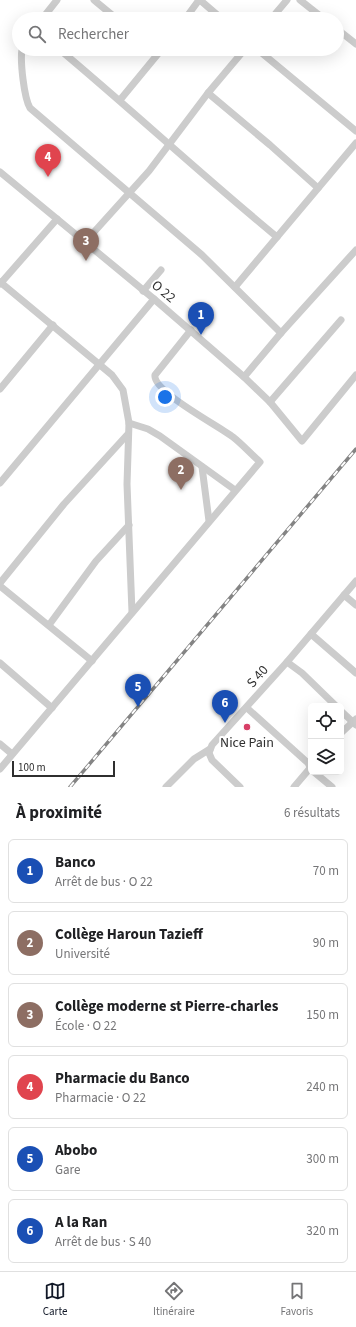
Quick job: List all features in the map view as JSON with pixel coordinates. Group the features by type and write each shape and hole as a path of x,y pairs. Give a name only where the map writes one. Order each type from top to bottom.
{"street":[{"path":"48,12 57,0"},
{"path":"94,0 109,12"},
{"path":"191,12 200,0 214,12"},
{"path":"277,12 287,0"},
{"path":"300,0 315,12"},
{"path":"344,35 356,44"},
{"path":"21,56 28,104 30,108 202,255 281,333"},
{"path":"68,56 120,100 218,189 277,237"},
{"path":"120,100 154,56"},
{"path":"85,242 169,145 208,93 239,56"},
{"path":"265,56 356,131"},
{"path":"208,93 318,188"},
{"path":"235,287 356,143"},
{"name":"O 22","path":"0,172 191,330 244,377 270,402 302,441 356,375"},
{"path":"57,219 0,283 54,325 112,375 123,390 128,423 127,435 132,612"},
{"path":"244,377 281,333 356,250"},
{"path":"144,291 161,270"},
{"path":"0,483 154,299"},
{"path":"270,402 341,320"},
{"path":"0,388 54,325"},
{"path":"0,769 260,462 234,437 171,395 159,386 155,380 155,375 191,330"},
{"path":"128,423 155,433 235,490"},
{"path":"0,583 64,504 127,435"},
{"path":"202,466 209,521"},
{"path":"49,625 96,561 129,525"},
{"name":"S 40","path":"166,787 194,759 210,749 356,581"},
{"path":"0,586 92,661"},
{"path":"344,595 356,605"},
{"path":"311,634 356,673"},
{"path":"287,662 302,673 333,703"},
{"path":"0,663 52,708"},
{"path":"247,708 308,763"},
{"path":"344,713 355,722 344,731"},
{"path":"0,744 12,754"},
{"path":"210,749 212,760 240,787"},
{"path":"294,787 308,772"},
{"path":"318,775 332,787"}],"railway":[{"path":"70,787 356,449"}],"place":[{"name":"Pharmacie du Banco","path":"48,177"},
{"name":"Collège moderne st Pierre-charles","path":"86,261"},
{"name":"Banco","path":"201,335"},
{"name":"Collège Haroun Tazieff","path":"181,490"},
{"name":"Abobo","path":"138,707"},
{"name":"A la Ran","path":"225,723"},
{"name":"Nice Pain","path":"247,727"}]}
